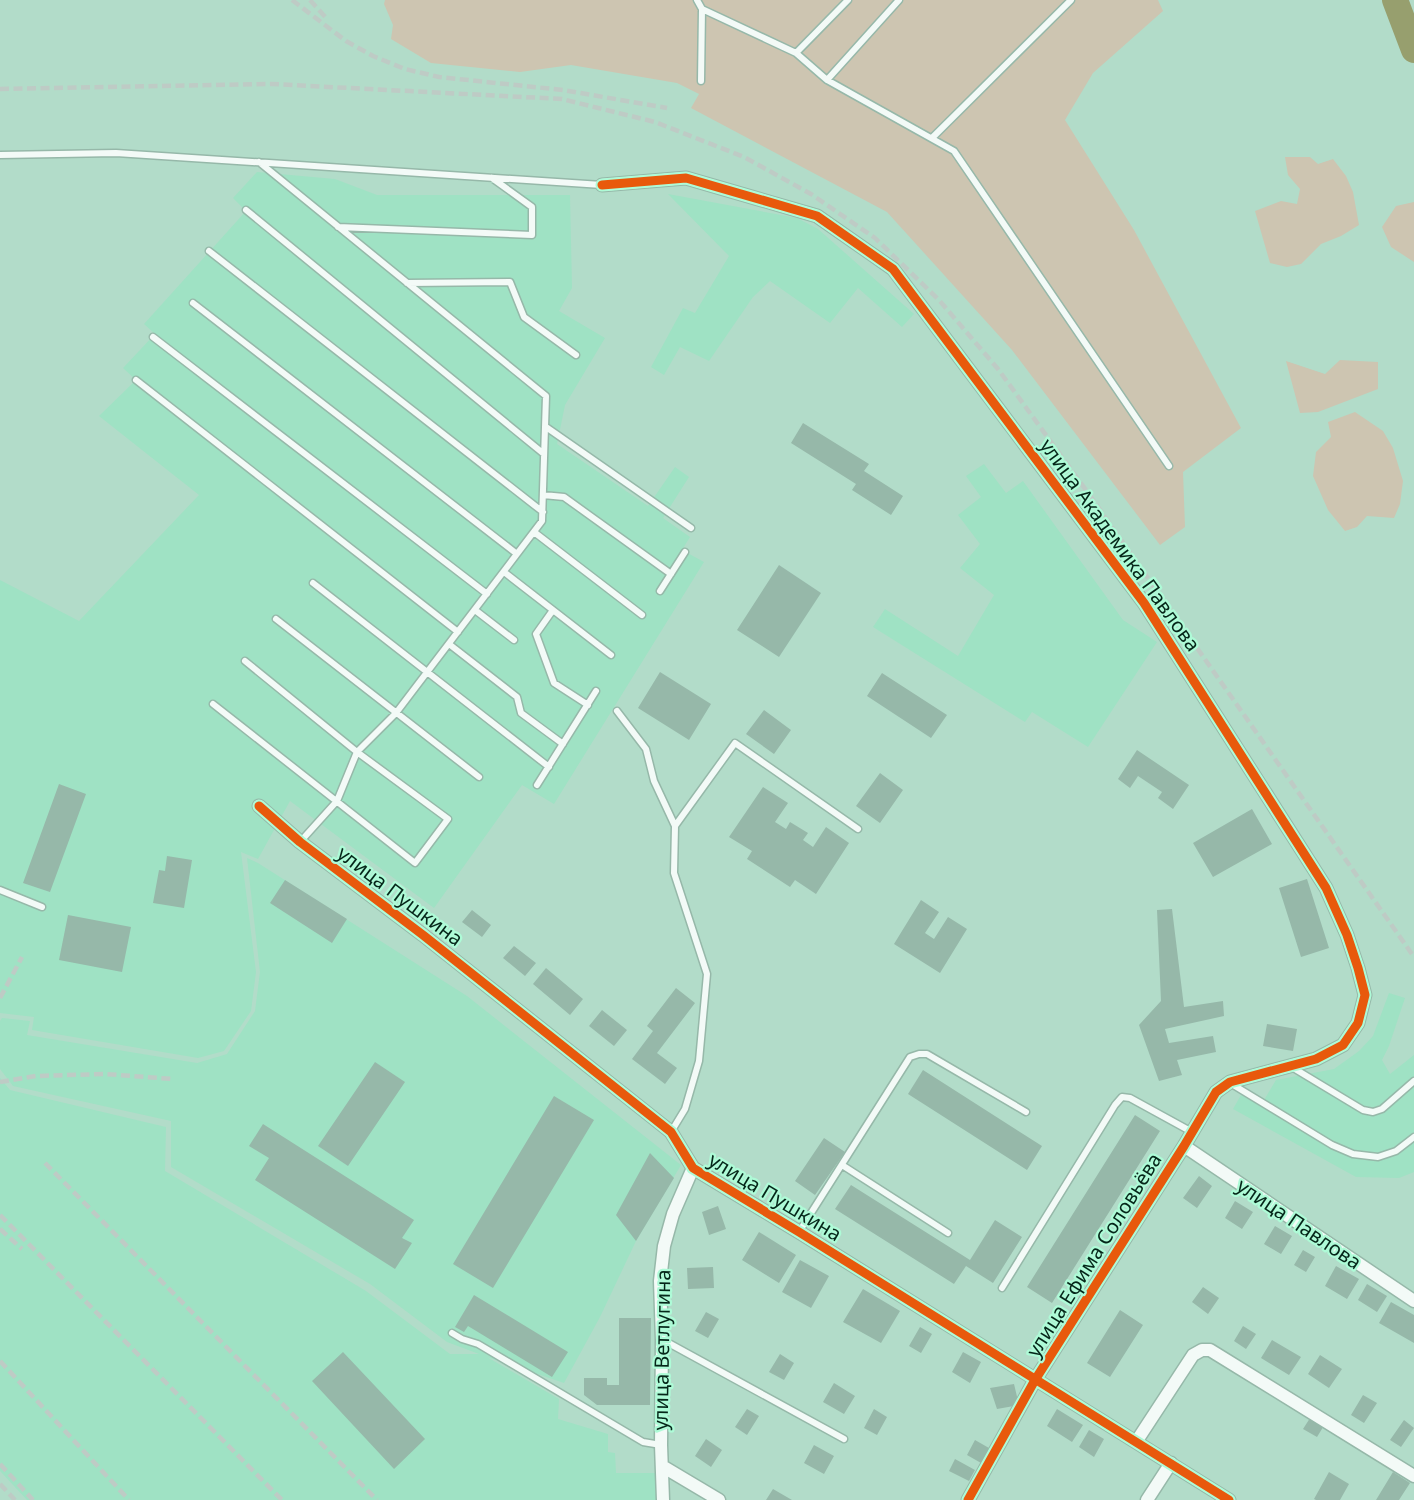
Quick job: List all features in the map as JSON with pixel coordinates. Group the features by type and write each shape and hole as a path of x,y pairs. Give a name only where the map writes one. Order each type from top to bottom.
{"street":[{"name":"улица Академика Павлова","path":"602,185 686,178 697,181 817,216 892,269 1144,603 1326,888 1347,934 1365,995 1358,1023 1344,1045 1316,1059 1230,1082 1216,1092"},
{"name":"улица Пушкина","path":"259,806 300,842 423,935 671,1132 693,1168 1229,1500"},
{"name":"улица Ефима Соловьёва","path":"968,1500 1035,1380 1216,1092"},
{"name":"улица Павлова","path":"1184,1146 1414,1301"},
{"name":"улица Ветлугина","path":"663,1500 660,1281 664,1246 693,1168"},
{"path":"1136,1442 1193,1355 1202,1350 1210,1350 1414,1476"},
{"path":"1147,1500 1171,1463"},
{"path":"662,1466 720,1500"}],"lane":[{"path":"697,0 702,9 701,81"},
{"path":"796,53 848,0"},
{"path":"827,80 899,0"},
{"path":"932,138 1071,0"},
{"path":"702,9 796,53 827,80 954,151 1169,466"},
{"path":"0,155 116,153 602,185"},
{"path":"259,162 546,396 542,521 396,713 357,752 337,801 300,842"},
{"path":"338,226 532,235 532,207 492,178"},
{"path":"246,210 544,454"},
{"path":"209,251 543,512"},
{"path":"407,283 510,282 524,316 576,355"},
{"path":"193,303 517,554"},
{"path":"153,336 487,594"},
{"path":"136,380 458,632"},
{"path":"546,427 691,528"},
{"path":"543,495 564,497 671,574"},
{"path":"534,532 642,615"},
{"path":"660,591 685,552"},
{"path":"504,572 610,655"},
{"path":"313,583 549,767"},
{"path":"475,610 514,640"},
{"path":"553,610 536,634 550,673 554,682 588,705"},
{"path":"276,619 479,777"},
{"path":"449,644 517,697 521,713 563,744"},
{"path":"213,704 415,863 448,819 357,752 245,662"},
{"path":"537,785 596,691"},
{"path":"617,711 646,749 654,781 675,826 674,873 707,974 699,1061 685,1109 671,1132"},
{"path":"675,826 735,743 858,829"},
{"path":"0,890 42,907"},
{"path":"799,1232 910,1057 927,1054 1026,1112"},
{"path":"1289,1066 1363,1110 1373,1112 1382,1108 1414,1081"},
{"path":"1230,1082 1332,1144 1353,1154 1378,1157 1396,1151 1414,1137"},
{"path":"1002,1288 1122,1097 1131,1098 1192,1132"},
{"path":"842,1165 948,1233"},
{"path":"452,1333 478,1344 643,1442 661,1445"},
{"path":"662,1340 844,1439"}],"shaded area":[{"path":"385,0 1158,0 1163,11 1093,73 1065,120 1134,230 1241,428 1183,472 1185,527 1160,545 1012,350 887,212 691,108 699,94 677,83 571,65 520,72 431,63 391,39 393,25 384,4"},
{"path":"1285,157 1310,157 1318,164 1333,159 1346,176 1353,192 1359,225 1321,244 1301,264 1287,267 1270,263 1255,211 1281,201 1297,204 1300,189 1288,175"},
{"path":"257,172 335,179 377,195 570,195 572,288 559,311 605,338 565,405 557,444 648,506 675,467 689,477 663,518 690,537 682,550 704,562 554,804 522,785 434,908 290,801 258,859 241,852 256,972 251,1011 224,1051 198,1058 32,1030 34,1017 0,1013 0,580 79,621 199,495 99,416 136,380 123,368 155,334 144,324 246,211 233,198"},
{"path":"668,194 797,218 818,229 914,314 902,327 858,288 830,323 770,281 753,297 709,361 680,347 664,375 651,367 683,308 695,313 729,256"},
{"path":"1414,202 1414,262 1391,247 1382,227 1396,206"},
{"path":"1340,360 1378,362 1378,389 1318,412 1300,413 1286,361 1325,374"},
{"path":"1355,412 1383,431 1393,448 1403,481 1400,504 1394,518 1367,516 1357,527 1345,531 1328,510 1313,476 1316,452 1331,437 1328,422"},
{"path":"984,464 1006,493 1023,481 1123,620 1157,642 1088,747 1032,712 1025,722 873,627 885,609 958,656 994,595 960,568 980,544 958,515 981,497 966,476"},
{"path":"247,858 467,996 681,1165 636,1241 600,1317 564,1383 487,1357 559,1399 558,1419 608,1434 608,1452 615,1453 616,1473 655,1473 656,1500 27,1500 0,1471 0,1078 10,1090 166,1127 165,1171 366,1291 450,1354 479,1354 447,1342 370,1284 171,1167 171,1121 13,1086 0,1069 0,1021 2,1018 30,1021 27,1035 197,1063 227,1054 255,1011 260,972"},
{"path":"1389,993 1405,998 1382,1060 1390,1074 1414,1055 1414,1172 1399,1178 1356,1177 1233,1109 1241,1095 1261,1105 1276,1080 1334,1069 1359,1051 1373,1036"}],"building":[{"path":"803,423 869,464 864,471 903,496 891,515 852,490 856,484 791,443"},
{"path":"779,565 821,593 779,657 737,630"},
{"path":"660,672 711,704 689,740 638,708"},
{"path":"882,673 947,715 931,738 867,696"},
{"path":"764,710 791,730 774,754 746,734"},
{"path":"1137,750 1189,785 1173,809 1158,798 1162,792 1138,776 1130,788 1118,779"},
{"path":"880,773 903,790 880,823 856,806"},
{"path":"59,784 86,794 50,892 23,883"},
{"path":"763,787 788,803 775,822 786,829 790,822 808,833 803,840 813,847 826,827 849,843 816,894 795,880 790,887 747,859 752,851 729,837"},
{"path":"1252,809 1272,844 1213,877 1193,843"},
{"path":"167,856 192,860 184,908 153,903 159,870 165,871"},
{"path":"1307,879 1329,948 1301,957 1279,888"},
{"path":"285,880 347,919 332,943 270,903"},
{"path":"921,900 939,912 925,933 934,939 948,917 967,929 940,973 894,944"},
{"path":"1172,909 1184,1007 1223,1001 1224,1016 1165,1029 1169,1043 1213,1036 1216,1052 1177,1060 1182,1075 1159,1081 1139,1025 1161,1001 1157,910"},
{"path":"472,910 491,925 482,937 462,922"},
{"path":"68,915 131,927 122,972 59,960"},
{"path":"514,946 536,963 525,976 503,958"},
{"path":"546,968 583,999 570,1015 533,984"},
{"path":"676,988 695,1003 657,1053 677,1068 665,1084 632,1059 653,1031 647,1026"},
{"path":"602,1010 627,1030 614,1046 589,1026"},
{"path":"1267,1024 1297,1029 1293,1051 1263,1046"},
{"path":"375,1062 405,1082 348,1166 318,1146"},
{"path":"923,1070 1042,1146 1027,1170 908,1094"},
{"path":"554,1096 594,1120 493,1288 453,1264"},
{"path":"1135,1115 1160,1131 1052,1303 1027,1287"},
{"path":"263,1124 414,1220 402,1238 412,1243 395,1269 255,1180 269,1158 249,1146"},
{"path":"824,1138 845,1152 815,1195 795,1181"},
{"path":"650,1153 674,1178 636,1241 616,1215"},
{"path":"1199,1176 1212,1186 1197,1208 1183,1198"},
{"path":"851,1185 970,1260 995,1220 1022,1237 993,1283 966,1266 954,1284 835,1209"},
{"path":"1235,1201 1253,1212 1242,1229 1225,1218"},
{"path":"718,1206 726,1229 709,1235 702,1212"},
{"path":"1275,1226 1292,1236 1281,1254 1264,1244"},
{"path":"759,1232 796,1255 779,1283 742,1260"},
{"path":"1303,1250 1315,1257 1306,1272 1294,1265"},
{"path":"800,1260 829,1276 811,1308 782,1292"},
{"path":"1336,1266 1359,1279 1347,1299 1325,1286"},
{"path":"713,1267 714,1288 688,1289 687,1268"},
{"path":"1367,1284 1387,1296 1377,1312 1358,1300"},
{"path":"1203,1287 1219,1298 1208,1314 1192,1302"},
{"path":"863,1289 900,1311 881,1343 843,1322"},
{"path":"474,1295 568,1352 552,1377 468,1326 464,1332 455,1327"},
{"path":"1391,1302 1414,1315 1414,1343 1379,1323"},
{"path":"1120,1310 1143,1325 1110,1377 1087,1363"},
{"path":"706,1312 719,1319 708,1338 695,1331"},
{"path":"619,1318 651,1318 650,1405 597,1405 584,1395 584,1378 607,1378 607,1385 619,1385"},
{"path":"1243,1326 1256,1334 1246,1349 1234,1341"},
{"path":"920,1327 932,1334 921,1353 909,1346"},
{"path":"1272,1340 1301,1357 1289,1375 1261,1358"},
{"path":"343,1352 425,1439 394,1469 312,1381"},
{"path":"963,1352 981,1362 970,1383 952,1372"},
{"path":"780,1354 794,1363 784,1380 769,1372"},
{"path":"1320,1355 1342,1369 1329,1388 1308,1374"},
{"path":"834,1383 855,1396 844,1414 823,1402"},
{"path":"1014,1384 1019,1405 997,1409 990,1388"},
{"path":"1363,1395 1377,1403 1364,1423 1351,1415"},
{"path":"747,1409 759,1416 747,1435 735,1427"},
{"path":"874,1409 887,1417 877,1435 864,1428"},
{"path":"1057,1409 1083,1425 1072,1442 1047,1426"},
{"path":"1312,1415 1325,1424 1317,1437 1303,1429"},
{"path":"1404,1420 1414,1428 1401,1447 1390,1440"},
{"path":"1089,1430 1104,1439 1094,1457 1079,1447"},
{"path":"706,1439 722,1450 711,1467 695,1456"},
{"path":"975,1440 989,1448 981,1463 967,1455"},
{"path":"814,1445 834,1456 824,1474 804,1463"},
{"path":"955,1459 975,1470 969,1481 949,1471"},
{"path":"1329,1472 1349,1484 1340,1500 1314,1499"},
{"path":"1393,1472 1410,1483 1399,1500 1376,1500"},
{"path":"773,1489 792,1500 766,1500"}],"waterway":[{"path":"1395,0 1414,50"}],"railway":[{"path":"292,0 346,41 373,56 405,69 439,77 563,90 667,108"},
{"path":"310,0 328,20"},
{"path":"0,89 272,84 562,99 655,122 744,157 811,194 875,238 939,300 998,369 1091,497 1414,957"},
{"path":"0,998 22,957"},
{"path":"0,1082 36,1076 105,1074 173,1079"},
{"path":"45,1163 377,1500"},
{"path":"0,1215 282,1500"},
{"path":"0,1229 22,1249"},
{"path":"0,1361 129,1500"},
{"path":"0,1464 33,1500"},
{"path":"0,1484 15,1500"}],"cycle path":[{"path":"602,185 686,178 817,216 893,269 1144,603 1326,888 1347,935 1358,968 1365,995 1358,1023 1343,1045 1316,1059 1230,1082 1216,1092 1035,1380 968,1500"},
{"path":"259,806 300,842 423,935 671,1132 693,1168 1229,1500"}]}
